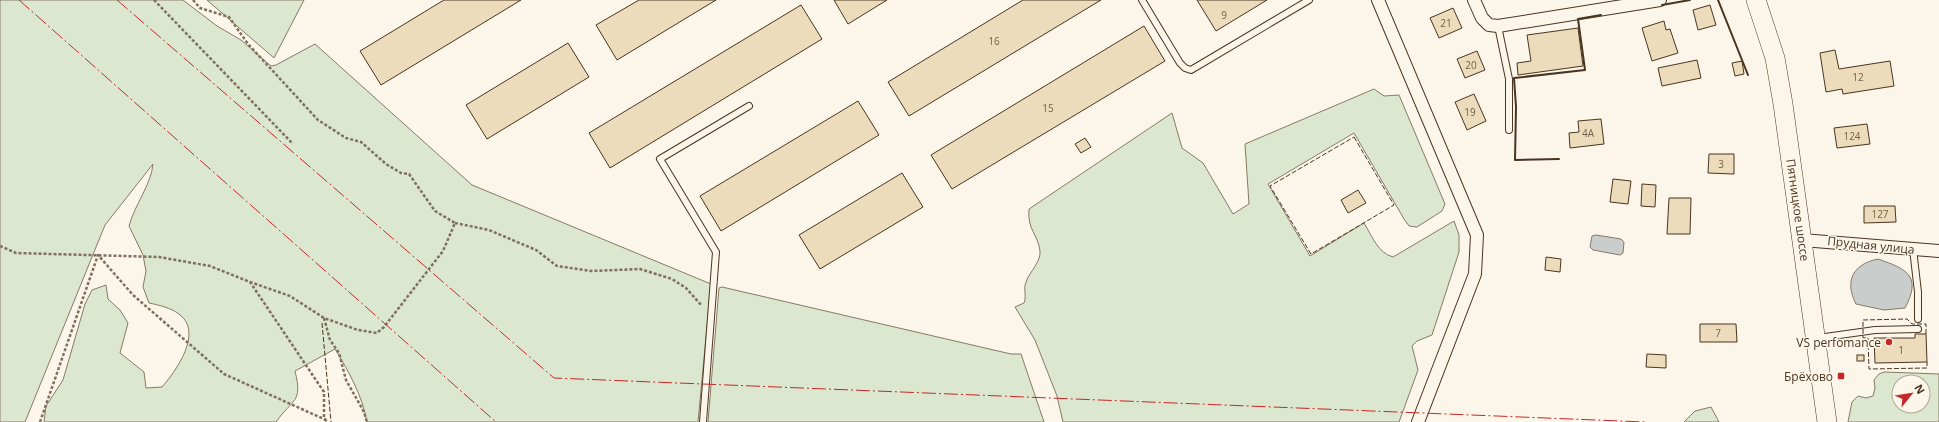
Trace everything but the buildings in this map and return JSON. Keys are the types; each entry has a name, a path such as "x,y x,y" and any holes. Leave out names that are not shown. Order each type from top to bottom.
{"main road":[{"name":"Пятницкое шоссе","path":"1756,0 1775,58 1827,422"}],"street":[{"path":"1378,0 1477,235 1475,274 1418,422"},
{"path":"1474,0 1482,18 1489,25 1498,26 1660,0"},
{"name":"Прудная улица","path":"1802,240 1939,251"}],"lane":[{"path":"1142,0 1180,63 1184,68 1191,70 1309,0"},
{"path":"1498,26 1508,79 1509,130"},
{"path":"703,422 716,252 660,159 748,106"},
{"path":"1913,249 1918,292 1918,320"},
{"path":"1816,338 1875,330 1918,329"}],"path":[{"path":"154,0 293,144"},
{"path":"193,0 200,8 229,16 248,44 318,120 346,138 361,142 386,164 401,173 409,174 435,211 455,223 489,230 536,250 557,266 591,271 640,270 672,279 686,288 700,302 706,313 712,319"},
{"path":"0,246 16,253 159,257 210,266 290,296 324,318 358,330 377,333 384,327 442,251 455,223"},
{"path":"98,255 133,296 224,374 326,421"},
{"path":"40,422 98,255"},
{"path":"250,282 324,392 324,418 326,421"},
{"path":"324,318 330,340 339,354 346,380 364,412 367,422"}],"green space":[{"path":"0,0 183,0 217,26 241,40 271,66 276,65 315,44 472,185 711,284 698,422 367,422 362,402 350,375 335,349 295,371 298,389 297,395 292,404 276,422 44,422 46,406 63,380 85,304 92,290 106,285 108,299 120,310 128,323 120,353 144,372 146,388 162,387 180,362 185,351 189,331 186,322 179,314 172,310 149,303 143,287 146,271 143,255 129,226 152,172 153,164 105,225 25,422 0,422"},
{"path":"207,0 304,0 274,58"},
{"path":"1374,89 1384,96 1399,95 1445,204 1442,211 1417,227 1409,226 1354,133 1268,184 1310,256 1364,223 1379,248 1383,252 1393,257 1454,221 1459,235 1459,252 1432,335 1417,341 1412,346 1418,370 1399,422 1063,422 1057,396 1035,340 1015,307 1024,303 1025,284 1040,255 1039,245 1031,227 1029,209 1172,113 1182,148 1203,163 1233,214 1249,204 1245,144"},
{"path":"722,287 1011,354 1021,354 1044,422 708,422 719,288"},
{"path":"1884,372 1939,374 1939,422 1848,422 1852,402 1858,396 1866,398 1873,396 1875,388 1874,380 1879,374"},
{"path":"1711,407 1719,422 1684,422 1695,411"}],"shaded area":[{"path":"1596,235 1621,239 1624,242 1623,253 1620,255 1593,250 1590,247 1592,236"},
{"path":"1878,259 1897,266 1909,275 1912,281 1912,288 1905,308 1884,310 1856,304 1852,296 1851,288 1853,275 1862,265 1869,261"}],"fence":[{"path":"1354,137 1394,205 1311,254 1270,186 1354,137"},
{"path":"1926,334 1926,324 1912,324 1907,319 1863,320 1863,338 1868,338 1869,369 1927,368 1927,362"},
{"path":"322,323 331,422"}],"wall":[{"path":"1662,5 1690,0"},
{"path":"1718,0 1748,75"},
{"path":"1559,159 1515,160 1516,107 1514,78 1585,70 1578,19 1601,15"}],"power":[{"path":"19,0 496,422"},
{"path":"117,0 554,378 1645,422"}],"place":[{"name":"VS perfomance","path":"1889,342"},
{"name":"Брёхово","path":"1841,376"}]}
